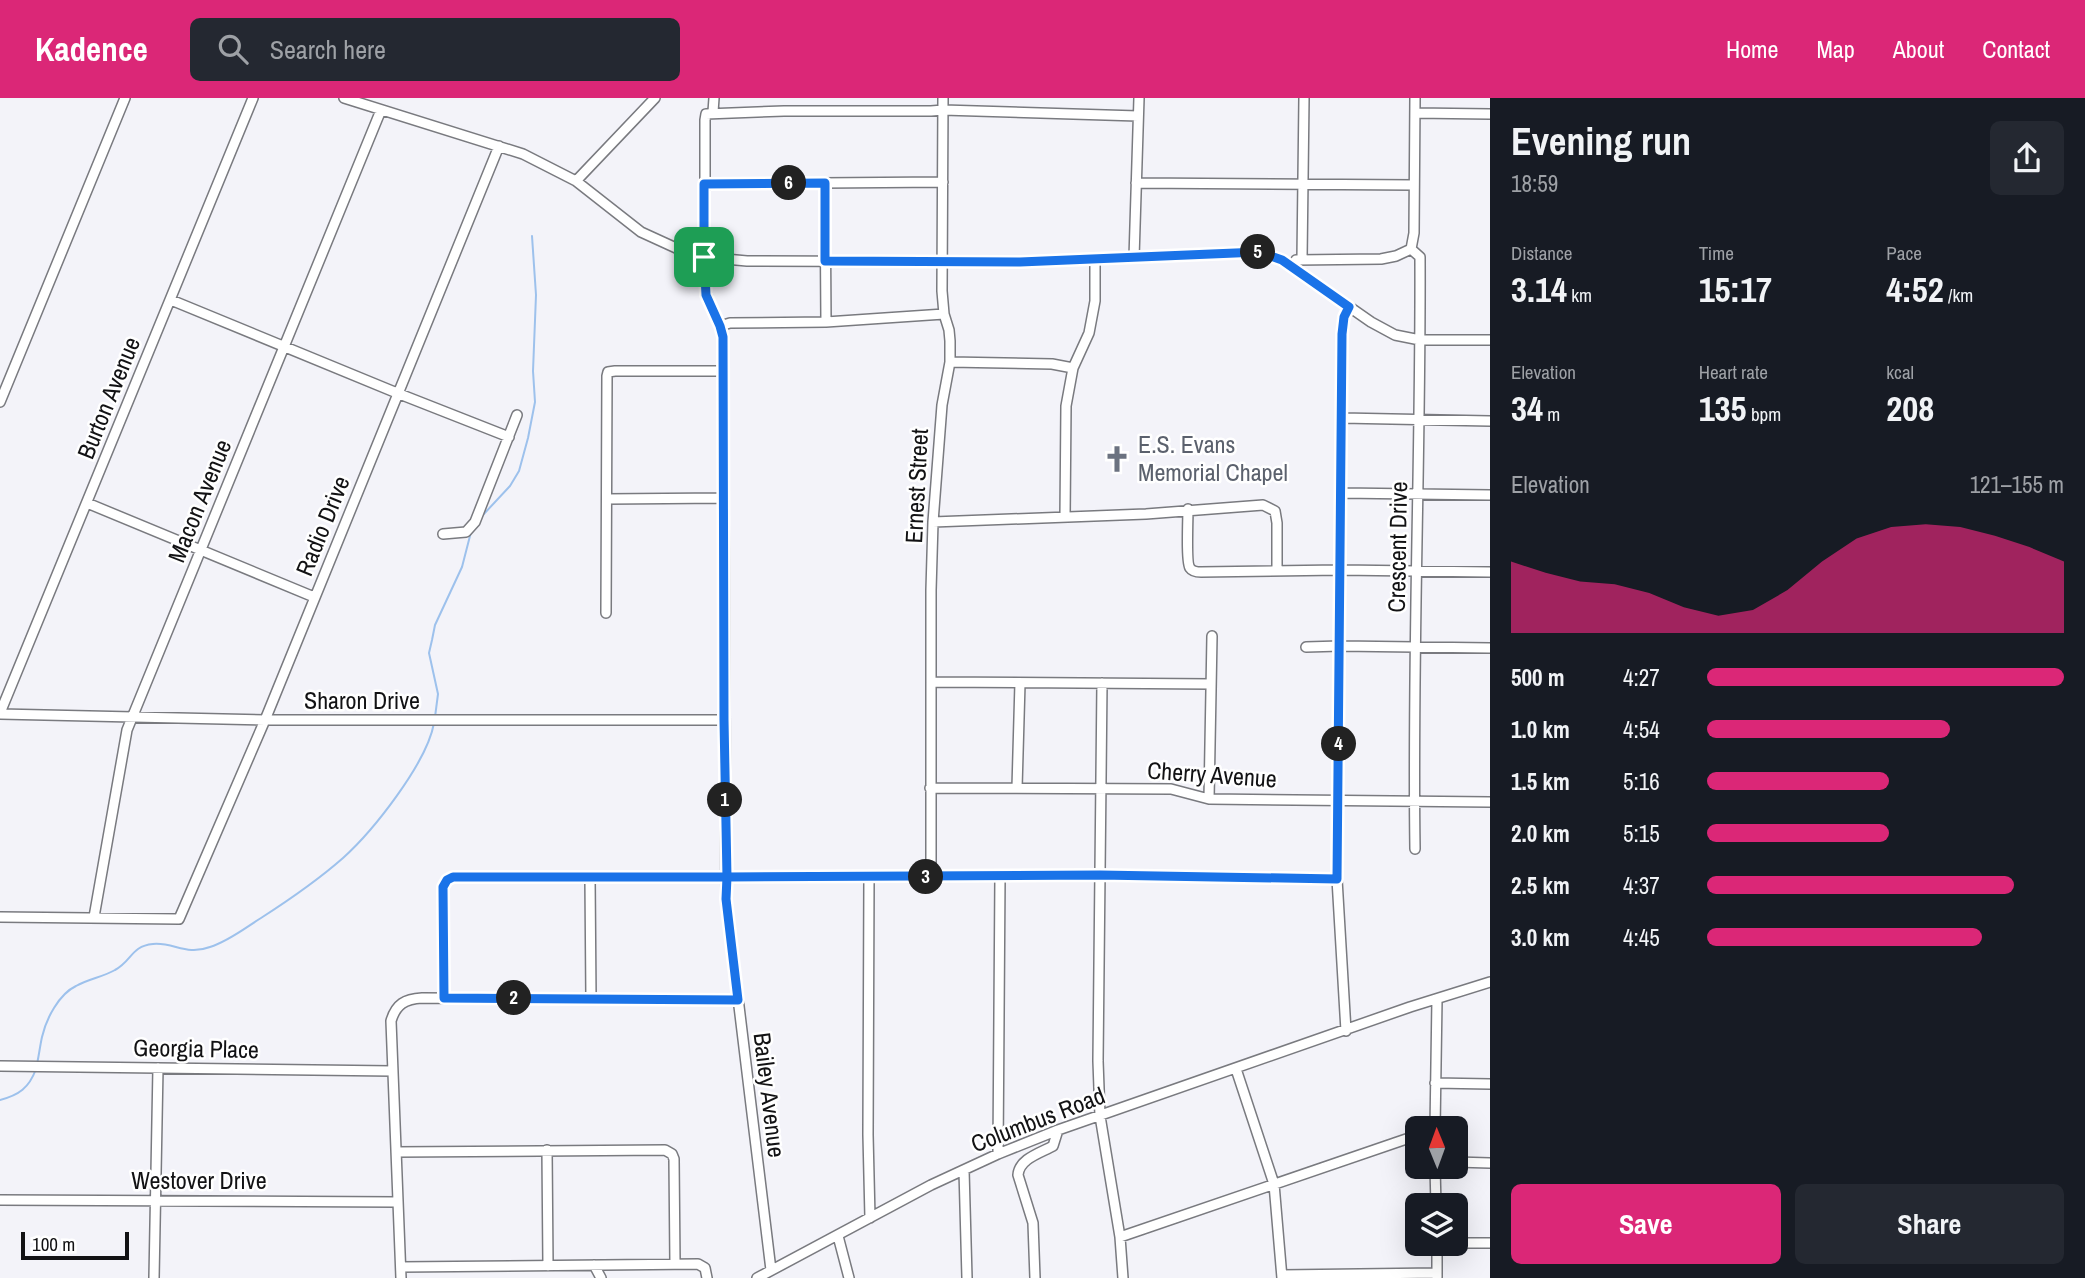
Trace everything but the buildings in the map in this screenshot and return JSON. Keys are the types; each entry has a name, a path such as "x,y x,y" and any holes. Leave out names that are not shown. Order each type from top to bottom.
{"street":[{"path":"0,401 125,98"},
{"name":"Burton Avenue","path":"0,713 253,98"},
{"path":"344,98 523,154 576,181 640,232 704,257 737,261 1095,260 1251,252 1267,254 1286,263 1371,322 1395,335 1420,340 1490,341"},
{"path":"576,181 655,98"},
{"name":"Bailey Avenue","path":"714,98 713,112 706,114 705,120 704,257 706,295 723,337 726,899 771,1270"},
{"name":"Ernest Street","path":"936,877 931,865 930,788 933,522 942,405 950,362 949,330 944,314 943,98"},
{"path":"1134,258 1139,98"},
{"path":"1302,259 1304,98"},
{"path":"1286,263 1302,259 1381,259 1411,249 1414,233 1415,98"},
{"name":"Macon Avenue","path":"94,917 127,730 381,110"},
{"path":"713,112 943,110 1138,116"},
{"path":"1415,113 1490,114"},
{"name":"Radio Drive","path":"94,917 179,919 265,720 499,146"},
{"path":"704,184 943,182"},
{"path":"825,183 826,322"},
{"path":"1136,183 1414,185"},
{"name":"Crescent Drive","path":"1411,249 1420,257 1415,849"},
{"path":"1065,517 1066,406 1073,368 1089,333 1095,301 1095,260"},
{"path":"171,300 509,437"},
{"path":"1346,1031 1337,879 1343,321 1349,307"},
{"path":"720,326 730,323 826,322 944,314"},
{"path":"950,362 1052,364 1073,368"},
{"path":"606,613 608,372 723,371"},
{"path":"443,534 466,533 475,522 517,415"},
{"path":"1342,418 1490,421"},
{"path":"1342,493 1490,495"},
{"path":"607,499 724,498"},
{"path":"87,503 314,597"},
{"path":"933,522 1146,514 1263,505 1275,511 1277,571"},
{"path":"1188,509 1188,559 1193,571 1490,572"},
{"path":"1209,799 1212,636"},
{"path":"1306,648 1490,648"},
{"path":"930,682 1211,684"},
{"path":"1017,788 1020,683"},
{"path":"1102,683 1100,1116 1120,1237 1123,1278"},
{"name":"Sharon Drive","path":"0,713 265,720 724,720"},
{"name":"Cherry Avenue","path":"930,788 1171,789 1209,799 1490,802"},
{"path":"444,998 443,887 447,880 453,877 1100,875 1337,879"},
{"path":"869,876 870,1218"},
{"path":"998,1154 1000,876"},
{"path":"590,878 591,999"},
{"path":"0,917 94,917"},
{"name":"Columbus Road","path":"757,1278 998,1154 1058,1130 1490,982"},
{"path":"1434,1116 1437,999"},
{"path":"401,1278 392,1017 394,1010 405,1000 738,1000"},
{"name":"Georgia Place","path":"0,1066 392,1071"},
{"path":"154,1278 158,1068"},
{"path":"1236,1069 1274,1184 1282,1276 1437,1276 1437,1256"},
{"path":"1435,1083 1490,1084"},
{"path":"1035,1278 1033,1223 1018,1168 1022,1163 1053,1146 1058,1130"},
{"path":"1120,1237 1405,1139"},
{"path":"547,1150 548,1266"},
{"path":"396,1152 662,1150 672,1154 675,1175 675,1264"},
{"path":"1468,1162 1490,1163"},
{"path":"964,1170 967,1278"},
{"name":"Westover Drive","path":"0,1200 397,1202"},
{"path":"838,1236 849,1278"},
{"path":"1468,1243 1490,1243"},
{"path":"401,1267 701,1264 708,1278"},
{"path":"594,1265 601,1278"}],"waterway":[{"path":"482,516 510,486 519,471 535,402 533,371 536,295 532,236"},
{"path":"435,717 438,694 429,653 435,625 462,567 471,532"},
{"path":"37,1064 47,1023 54,1008 70,990 115,970 146,945 160,944 194,950 224,941 293,897 343,858 383,814 410,776 421,757 434,723"},
{"path":"0,1100 22,1090 36,1069"}],"place":[{"name":"E.S. Evans Memorial Chapel","path":"1117,459"}],"route":[{"path":"704,257 704,184 825,183 825,261 1020,262 1259,252 1297,269 1349,307 1344,317 1342,334 1337,879 1100,875 727,877 726,899 738,1000 444,998 443,887 447,880 453,877 727,877 723,337 706,295 704,257"}]}
